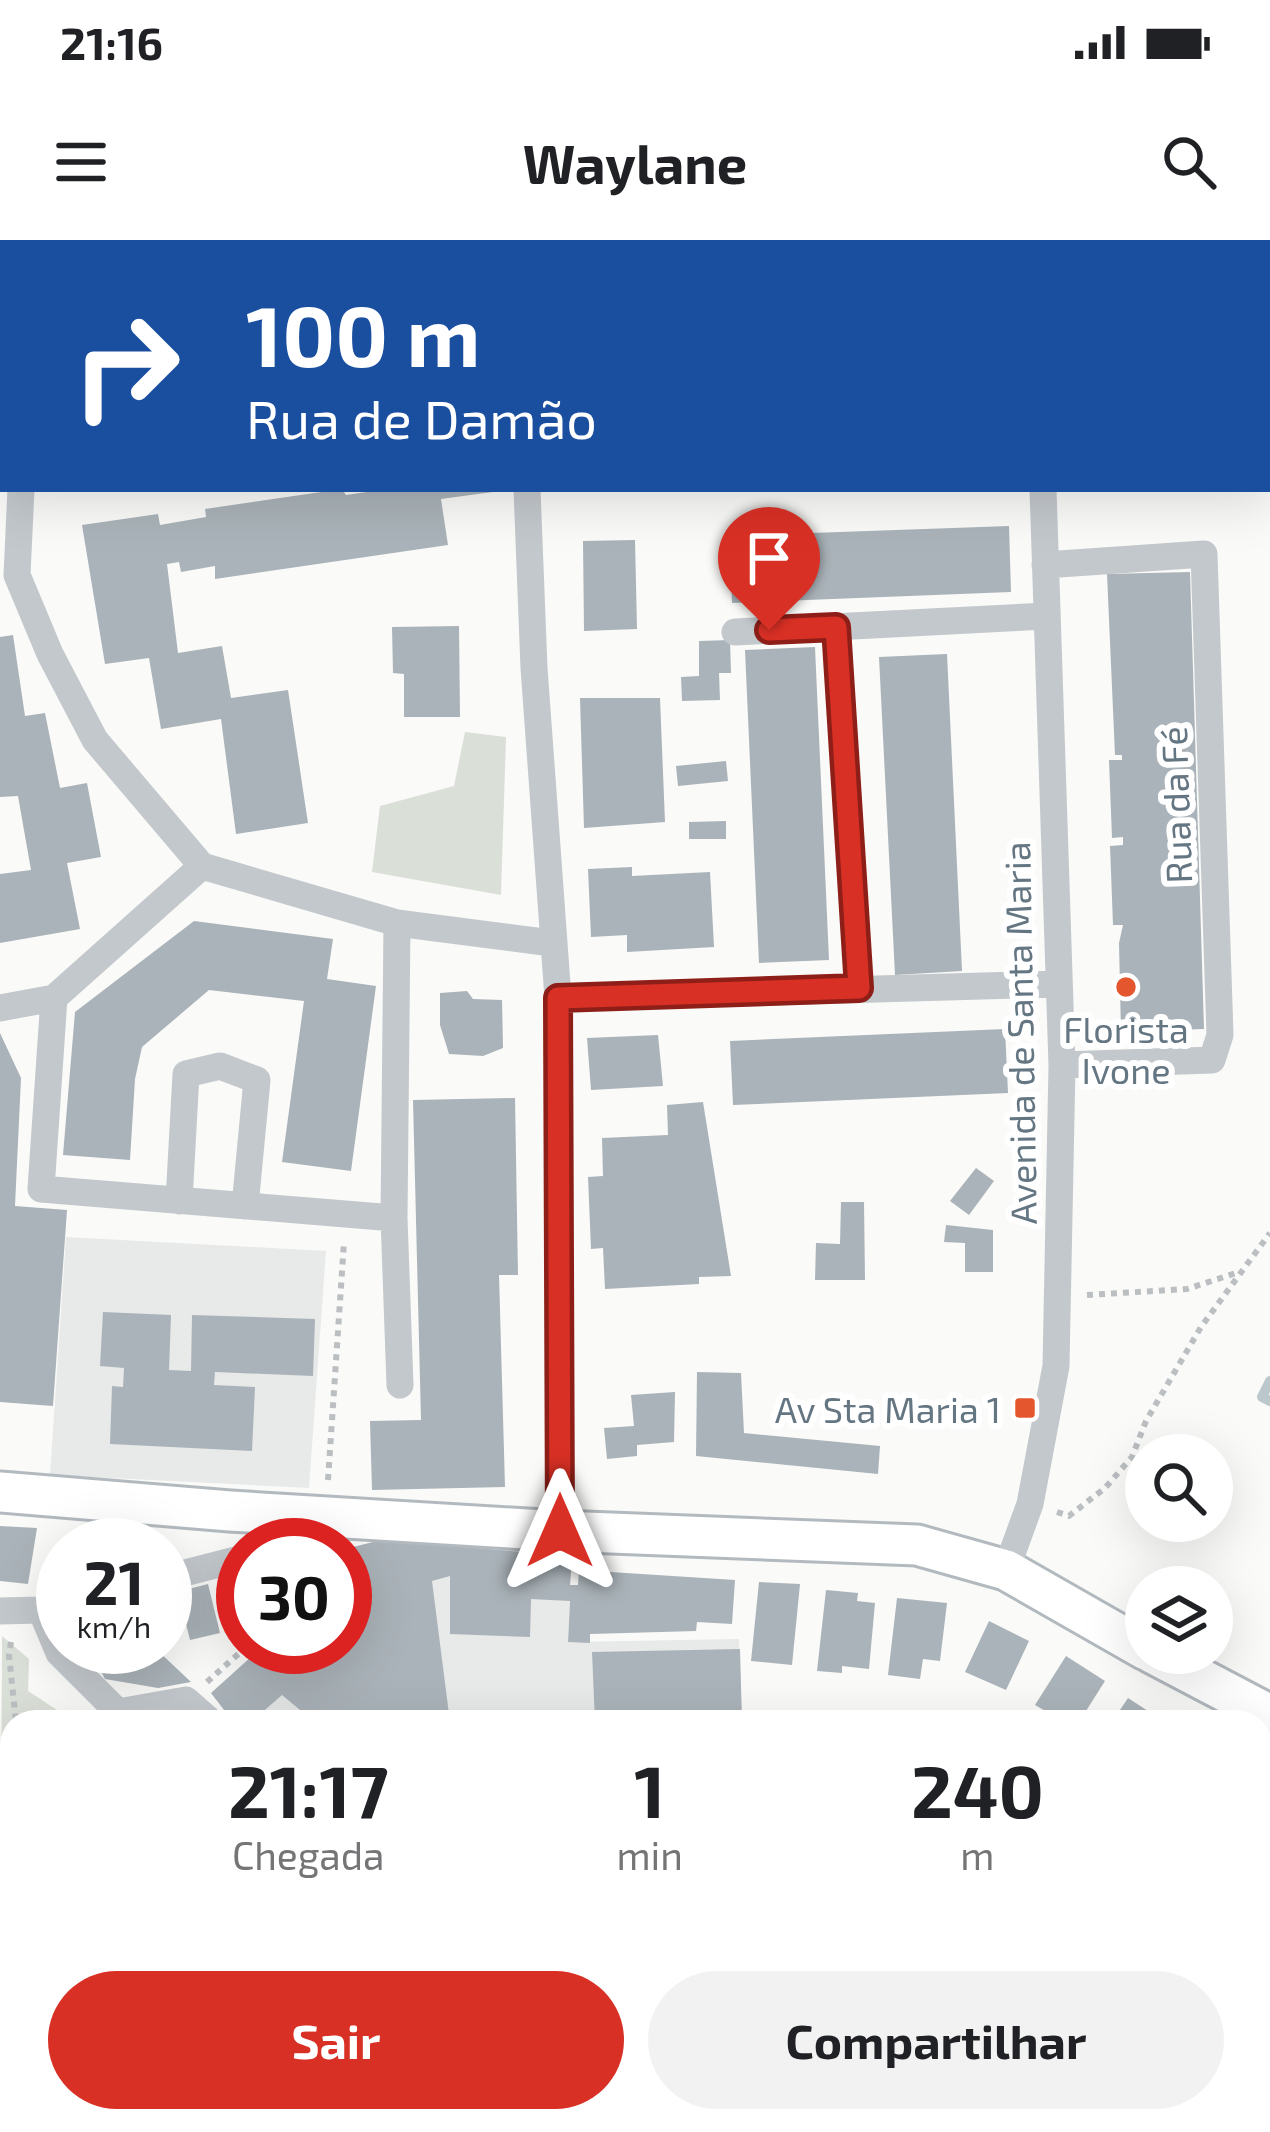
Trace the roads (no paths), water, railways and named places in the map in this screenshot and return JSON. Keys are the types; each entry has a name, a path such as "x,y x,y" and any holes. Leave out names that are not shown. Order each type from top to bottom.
{"street":[{"path":"20,492 17,575 50,654 95,740 202,866 397,923 552,943"},
{"path":"526,492 558,998 560,1531"},
{"name":"Avenida de Santa Maria","path":"1006,1570 1030,1504 1055,1366 1062,1065 1043,492"},
{"name":"Rua da Fé","path":"1045,565 1204,554 1220,1035 1212,1060 1062,1065"},
{"path":"735,632 1047,616"},
{"path":"836,627 859,988"},
{"path":"0,1008 54,998 202,866"},
{"path":"397,923 394,1218 400,1385"},
{"path":"558,998 1057,984"},
{"path":"54,998 41,1189 394,1218"},
{"path":"179,1201 186,1074 220,1066 256,1080 245,1206"},
{"path":"0,1492 560,1531 917,1546 1006,1570 1125,1638"},
{"path":"0,1611 36,1608"},
{"path":"80,1674 116,1710"},
{"path":"1191,1674 1260,1710"},
{"path":"129,1710 186,1700 197,1710"}],"waterway":[{"path":"1270,1381 1262,1397 1270,1401"}],"place":[{"name":"Florista Ivone","path":"1126,987"},
{"name":"Av Sta Maria 1","path":"1025,1408"}]}
